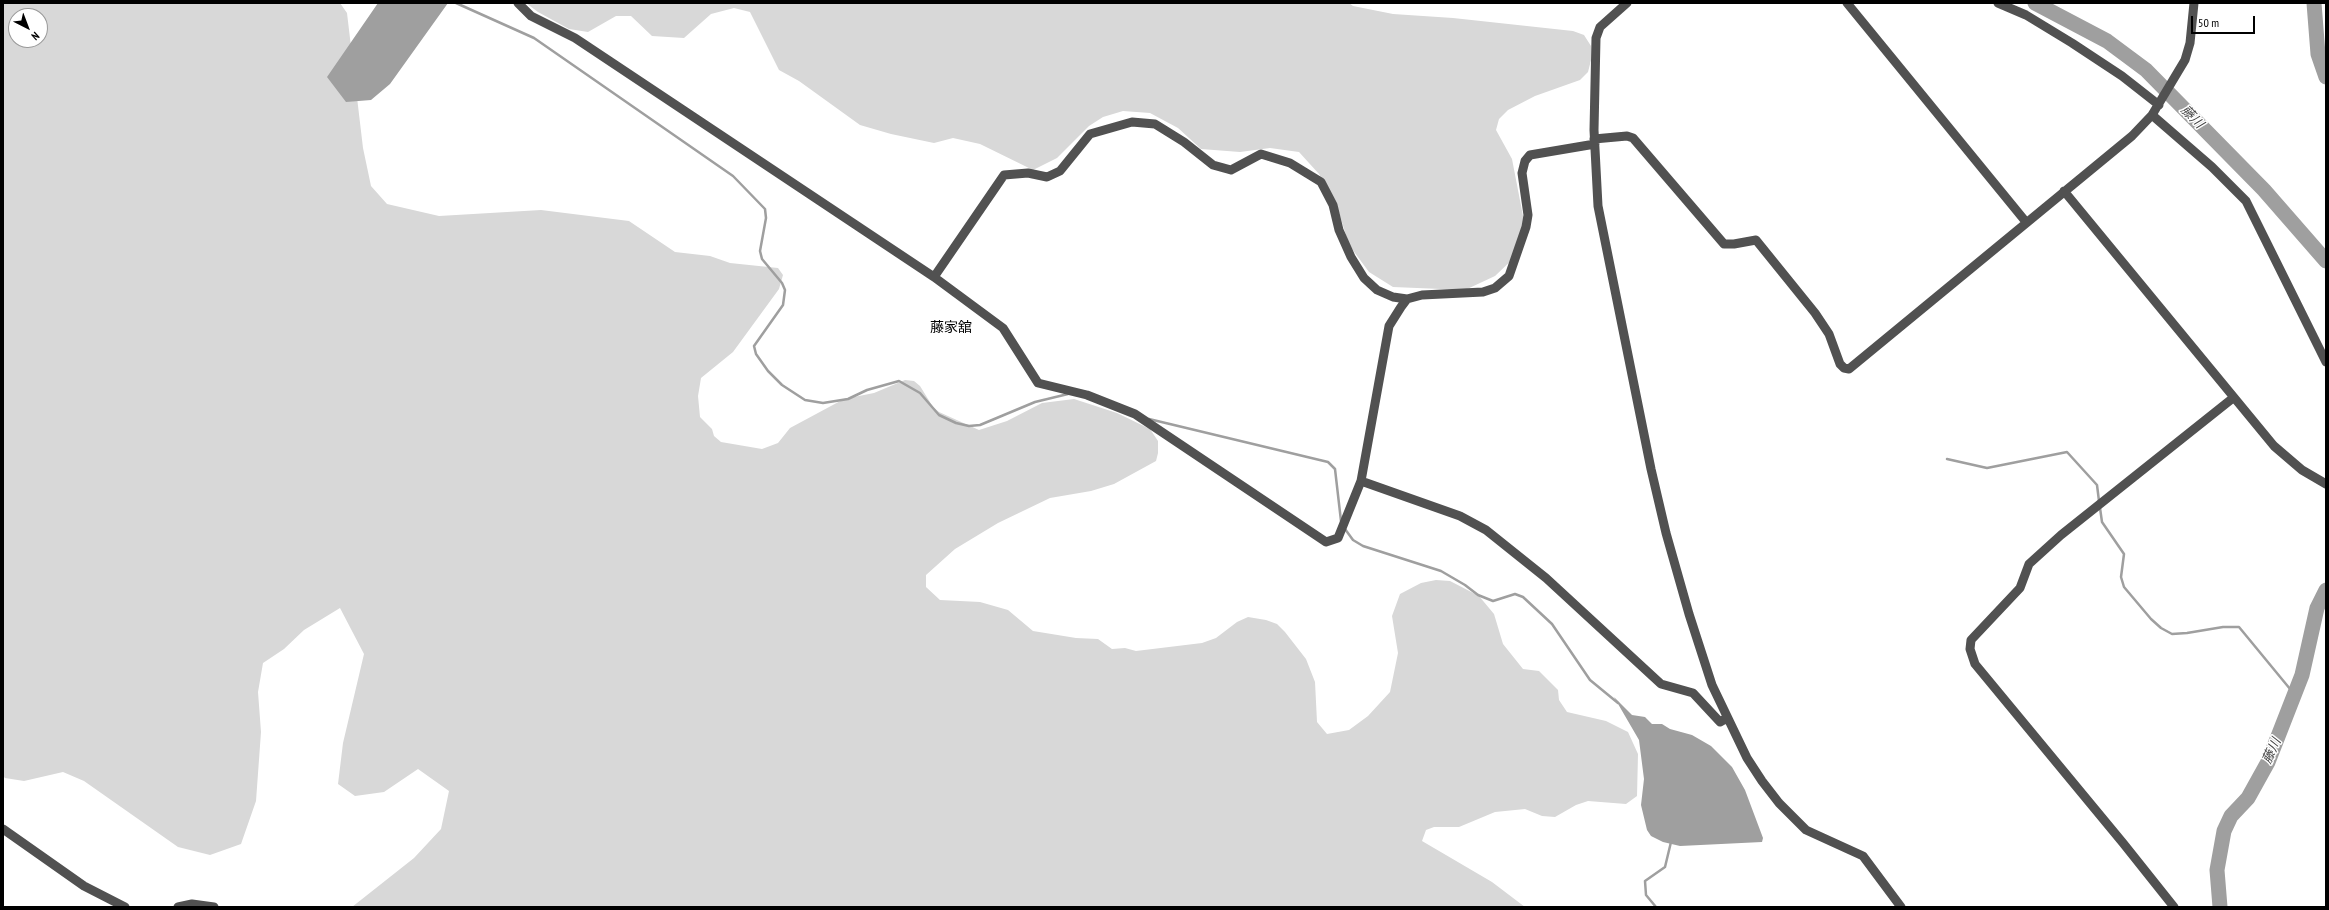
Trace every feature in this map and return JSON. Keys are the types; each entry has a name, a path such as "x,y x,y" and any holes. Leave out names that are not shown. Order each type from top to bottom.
{"street":[{"path":"518,3 530,16 576,38 934,277 1003,328 1038,383 1087,395 1135,414 1326,542 1338,538 1361,481 1389,326 1407,299"},
{"path":"1627,3 1600,27 1596,38 1595,141 1598,206 1652,476 1688,614 1712,685 1727,718 1739,737 1748,758 1779,803 1806,830 1863,856 1901,907"},
{"path":"1847,3 2026,222"},
{"path":"1998,3 2026,15 2072,43 2161,103"},
{"path":"934,277 1004,175 1028,173 1047,177 1060,171 1090,134 1132,122 1155,124 1184,142 1213,165 1231,170 1261,154 1290,163 1321,182 1333,205 1339,230 1351,257 1364,278 1377,290 1393,297 1407,299 1422,295 1483,292 1495,288 1508,276 1526,227 1528,215 1522,173 1525,161 1530,155 1595,141 1627,136 1633,138 1724,244 1734,244 1756,240 1815,313 1828,334 1838,362 1846,369 1855,365 2026,222 2132,136 2152,115 2173,82 2190,43 2194,3"},
{"path":"2152,115 2212,167 2246,201 2326,362"},
{"path":"2064,192 2279,452 2302,470 2326,484"},
{"path":"2174,907 2119,838 1992,686 1976,664 1970,645 1971,640 2020,588 2029,564 2061,535 2233,398"},
{"path":"1361,481 1460,516 1486,530 1546,578 1661,684 1693,693 1720,722 1727,718"},
{"path":"3,829 84,886 126,907"},
{"path":"178,907 192,904 214,907"}],"shaded area":[{"path":"3,3 340,3 347,13 363,148 371,186 387,204 439,216 541,210 629,221 675,252 710,256 730,263 778,268 783,275 779,289 733,352 701,378 698,396 700,417 712,429 714,436 721,442 762,449 778,443 790,428 844,399 874,393 905,380 914,381 920,386 933,407 939,412 979,430 1007,421 1042,403 1074,399 1117,413 1150,429 1158,441 1156,461 1114,484 1091,491 1050,498 998,523 955,549 926,575 926,587 940,600 980,602 1008,610 1033,631 1076,638 1098,639 1112,649 1125,648 1136,651 1202,643 1216,638 1237,622 1248,617 1266,620 1277,624 1306,659 1315,682 1317,722 1327,734 1349,730 1368,716 1390,692 1398,653 1392,616 1400,594 1421,583 1436,580 1450,581 1479,596 1494,614 1503,644 1523,669 1539,671 1558,690 1559,700 1567,712 1606,721 1628,732 1638,754 1637,796 1626,804 1588,801 1576,805 1555,817 1542,816 1525,809 1495,812 1459,827 1434,827 1426,830 1422,841 1492,882 1525,907 352,907 414,858 441,829 449,791 418,769 384,792 355,796 338,784 343,743 364,654 340,608 304,630 284,649 263,663 258,692 261,732 256,801 241,844 210,855 178,847 84,781 63,772 24,781 5,778 3,776"},
{"path":"378,3 448,3 390,84 371,100 346,102 327,77"},
{"path":"526,3 1349,3 1353,6 1393,14 1453,18 1573,31 1584,35 1591,46 1591,60 1588,72 1580,80 1535,96 1508,110 1499,119 1496,130 1512,159 1523,216 1522,237 1517,255 1495,276 1465,290 1393,287 1369,272 1349,245 1337,206 1319,174 1299,152 1270,148 1240,152 1201,149 1178,128 1150,113 1123,111 1103,117 1089,126 1057,158 1033,170 980,144 953,138 934,143 891,134 860,125 799,81 779,70 750,12 734,8 711,14 684,38 652,36 631,16 616,16 588,32 569,29 538,12"},
{"path":"1614,697 1632,715 1645,717 1652,724 1662,724 1670,729 1692,735 1711,746 1732,767 1745,790 1763,838 1762,842 1680,846 1663,842 1651,836 1647,830 1641,805 1644,779 1639,740"}],"waterway":[{"path":"456,3 534,38 733,176 765,209 766,218 760,251 762,259 782,283 785,290 783,305 754,346 756,354 768,371 782,385 805,400 823,403 848,399 867,390 899,381 920,393 939,415 956,423 969,426 980,425 1035,402 1068,394"},
{"name":"藤川","path":"2035,3 2107,41 2146,70 2264,190 2326,261"},
{"path":"2314,3 2318,54 2326,77"},
{"path":"1149,419 1328,462 1335,469 1341,521"},
{"path":"1947,459 1987,468 2067,452 2097,485 2099,501"},
{"path":"2100,508 2102,522 2124,554 2121,577 2124,587 2151,619 2161,628 2172,634 2223,627 2239,627 2295,695"},
{"path":"1345,529 1353,540 1363,546 1441,571 1465,585 1478,595 1493,601 1515,594 1523,597 1552,624 1590,680 1618,703"},
{"name":"藤川","path":"2220,907 2217,870 2224,831 2231,816 2248,798 2268,762 2302,675 2317,608 2326,590"},
{"path":"1656,907 1646,895 1645,881 1665,867 1671,842"}],"district":[{"name":"藤家舘","path":"951,328"}]}
